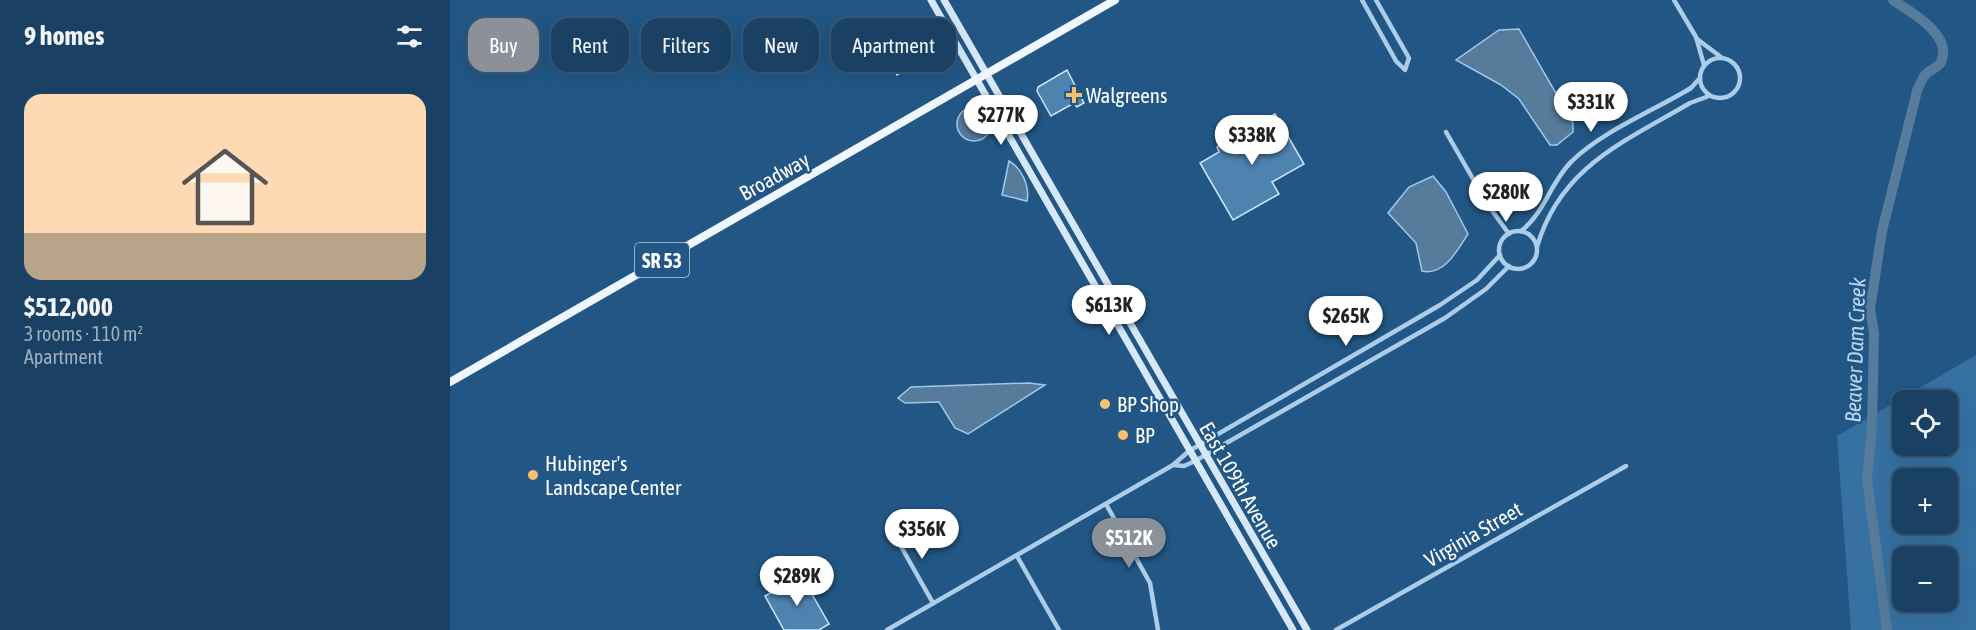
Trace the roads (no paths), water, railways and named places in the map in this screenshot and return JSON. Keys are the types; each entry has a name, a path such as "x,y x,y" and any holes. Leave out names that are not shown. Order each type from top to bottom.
{"main road":[{"name":"East 109th Avenue","path":"931,0 1293,630"},
{"name":"East 109th Avenue","path":"944,0 1204,455 1307,630"},
{"name":"Broadway","path":"450,382 1114,0"}],"street":[{"path":"1362,0 1396,61 1405,70 1409,58 1376,0"},
{"path":"1500,255 1509,266 1526,267 1535,258 1551,212 1581,171 1690,103 1709,96 1723,99 1729,97 1739,87 1738,68 1728,59 1722,58 1705,47 1696,37 1674,0"},
{"path":"887,630 1173,465 1189,451 1457,295 1477,280 1500,255 1501,243 1509,234 1521,231 1532,222 1556,180 1574,159 1690,88 1700,78 1704,65 1696,37"},
{"path":"1704,65 1722,58"},
{"path":"1700,78 1704,91 1709,96"},
{"path":"1446,132 1488,205 1509,234"},
{"path":"1521,231 1531,236 1537,247"},
{"path":"1173,465 1184,466 1195,461 1445,318 1486,289 1509,266"},
{"name":"Virginia Street","path":"1336,630 1626,466"},
{"path":"1106,504 1150,583 1158,630"},
{"path":"890,527 933,603"},
{"path":"1017,556 1059,630"}],"waterway":[{"name":"Beaver Dam Creek","path":"1887,630 1867,478 1872,427 1874,333 1870,309 1882,231 1917,91 1928,72 1940,64 1943,52 1941,43 1929,26 1893,0"}],"place":[{"name":"Walgreens","path":"1074,95"},
{"name":"BP Shop","path":"1105,404"},
{"name":"BP","path":"1123,435"},
{"name":"Hubinger's Landscape Center","path":"533,475"}]}
